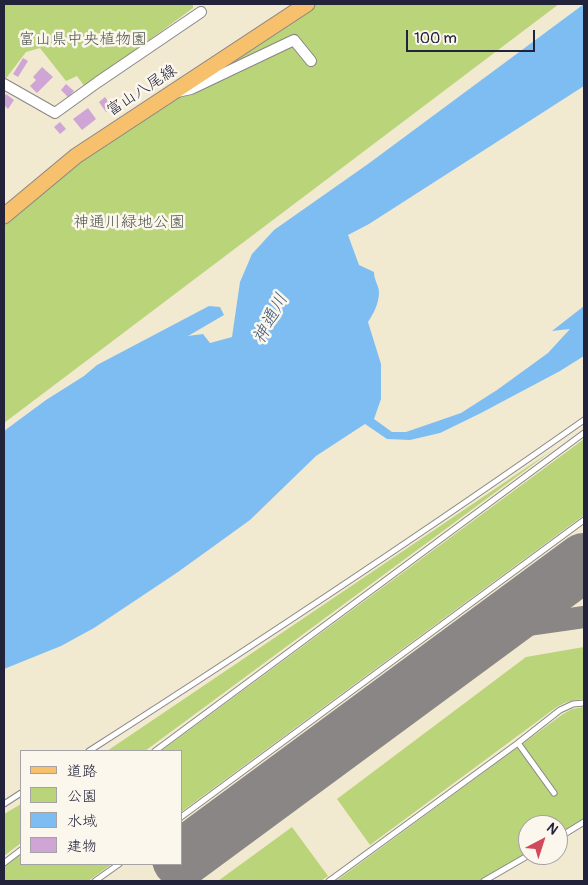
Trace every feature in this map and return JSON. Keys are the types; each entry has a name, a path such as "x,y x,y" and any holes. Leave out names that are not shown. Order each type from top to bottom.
{"main road":[{"name":"富山八尾線","path":"4,216 76,156 306,4"}],"street":[{"path":"4,84 56,113 201,12"},
{"path":"170,94 192,90 294,40 311,61"}],"lane":[{"path":"91,750 312,607 453,512 584,420"},
{"path":"156,750 584,433"},
{"path":"182,816 584,520"},
{"path":"329,881 518,743 560,710 573,704 584,703"},
{"path":"518,743 554,793"},
{"path":"4,804 20,794"},
{"path":"568,832 584,822"},
{"path":"4,863 20,851"},
{"path":"484,881 518,861"},
{"path":"95,881 118,865"}],"green space":[{"name":"富山県中央植物園","path":"4,4 193,4 193,8 85,87 77,76 66,81 40,48 26,52 4,81"},
{"name":"神通川緑地公園","path":"307,4 559,4 4,423 4,216 11,209"},
{"path":"584,439 584,515 182,811 182,750 162,750"},
{"path":"554,449 146,750 108,750"},
{"path":"584,647 584,699 568,702 557,707 370,845 337,799 526,657"},
{"path":"584,707 584,821 568,830 568,815 518,815 518,860 482,881 336,881 563,714 572,709"},
{"path":"20,805 20,844 4,856 4,814"},
{"path":"292,827 328,876 321,881 218,881"},
{"path":"20,855 20,865 111,865 88,881 4,881 4,867"}],"water":[{"name":"神通川","path":"584,4 584,86 369,224 348,235 359,265 374,272 379,290 377,304 368,322 381,364 381,399 374,419 392,432 406,432 461,413 497,390 548,353 570,329 552,331 584,306 584,356 560,371 440,433 410,440 387,439 365,424 316,456 250,520 178,572 94,628 61,646 4,669 4,431 97,365 209,306 220,307 224,315 188,336 203,334 210,343 232,337 240,282 252,254 274,230 368,164"}],"building":[{"path":"23,58 28,61 18,77 13,74"},
{"path":"42,67 53,77 37,93 30,86 36,80 33,77"},
{"path":"66,84 74,91 68,97 61,90"},
{"path":"6,94 14,100 8,109 4,105"},
{"path":"105,97 112,107 106,112 99,102"},
{"path":"88,108 96,119 82,130 73,119"},
{"path":"60,122 66,129 60,134 54,127"}],"taxiway":[{"path":"493,630 584,617"}],"runway":[{"path":"182,858 584,562"}]}
